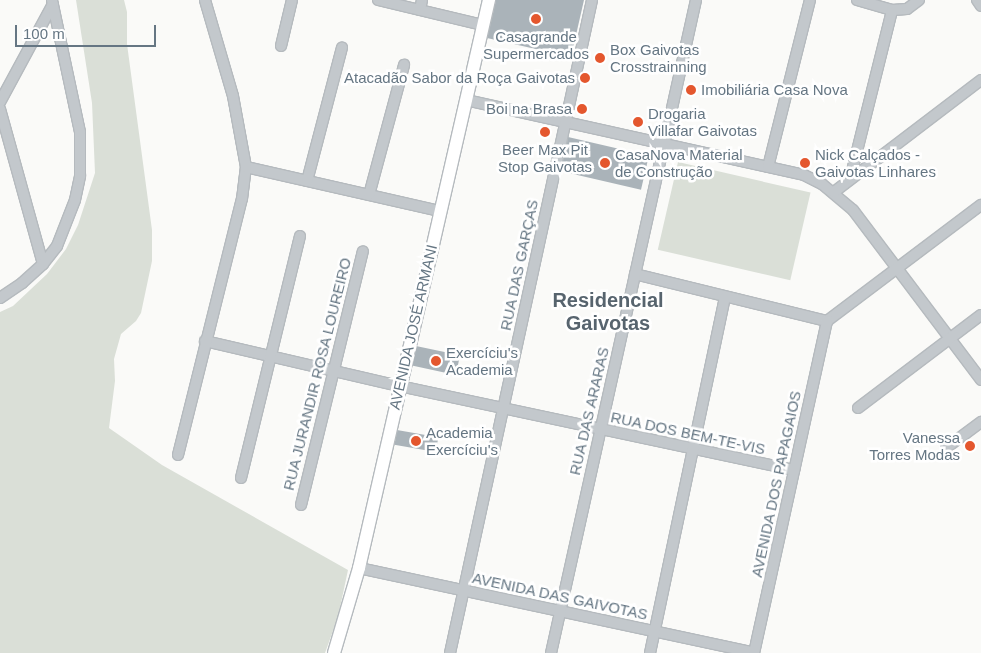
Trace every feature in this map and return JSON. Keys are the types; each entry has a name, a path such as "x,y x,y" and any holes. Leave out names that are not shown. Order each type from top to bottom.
{"main road":[{"name":"AVENIDA JOSÉ ARMANI","path":"334,653 359,568 399,386 489,0"}],"street":[{"path":"178,455 242,199 246,167 233,96 205,0"},
{"path":"281,46 292,0"},
{"path":"378,0 421,5 483,25"},
{"name":"RUA DAS GARÇAS","path":"450,653 592,0"},
{"name":"RUA DAS ARARAS","path":"550,653 696,0"},
{"path":"768,167 810,0"},
{"path":"857,0 892,10 907,9 919,0"},
{"path":"976,0 981,6"},
{"path":"0,102 52,2"},
{"path":"0,298 22,283 43,264 57,246 72,208 80,176 80,132 52,2"},
{"path":"850,179 892,10"},
{"path":"307,181 342,48"},
{"path":"369,195 404,65"},
{"path":"834,192 981,80"},
{"path":"466,100 804,175 834,192 853,210 981,380"},
{"path":"0,109 43,264"},
{"path":"246,167 440,211"},
{"path":"635,274 725,298 827,320 981,205"},
{"path":"241,478 300,236"},
{"name":"RUA JURANDIR ROSA LOUREIRO","path":"300,505 362,251"},
{"path":"650,653 725,298"},
{"path":"858,408 981,315"},
{"name":"AVENIDA DOS PAPAGAIOS","path":"754,653 827,320"},
{"name":"RUA DOS BEM-TE-VIS","path":"205,341 503,409 794,470"},
{"path":"946,448 981,422"},
{"name":"AVENIDA DAS GAIVOTAS","path":"359,568 754,653"}],"shaded area":[{"path":"76,0 124,0 127,12 127,44 152,230 152,261 141,313 136,321 121,334 114,359 115,381 109,428 162,465 348,570 338,617 325,653 0,653 0,312 13,306 47,274 66,249 78,225 95,173 92,103"},
{"path":"678,162 811,193 790,280 658,250"}],"building":[{"name":"Casagrande Supermercados","path":"496,0 584,0 571,57 487,38"},
{"name":"CasaNova Material de Construção","path":"568,137 649,156 641,190 560,171"},
{"name":"Exercíciu's Academia","path":"416,346 460,355 456,375 412,366"},
{"name":"Academia Exercíciu's","path":"397,430 438,437 436,452 394,445"}],"place":[{"name":"Casagrande Supermercados","path":"536,19"},
{"name":"Box Gaivotas Crosstrainning","path":"600,58"},
{"name":"Atacadão Sabor da Roça Gaivotas","path":"585,78"},
{"name":"Imobiliária Casa Nova","path":"691,90"},
{"name":"Boi na Brasa","path":"582,109"},
{"name":"Drogaria Villafar Gaivotas","path":"638,122"},
{"name":"Beer Max Pit Stop Gaivotas","path":"545,132"},
{"name":"CasaNova Material de Construção","path":"605,163"},
{"name":"Nick Calçados - Gaivotas Linhares","path":"805,163"},
{"name":"Exercíciu's Academia","path":"436,361"},
{"name":"Academia Exercíciu's","path":"416,441"},
{"name":"Vanessa Torres Modas","path":"970,446"}],"district":[{"name":"Residencial Gaivotas","path":"608,312"}]}
